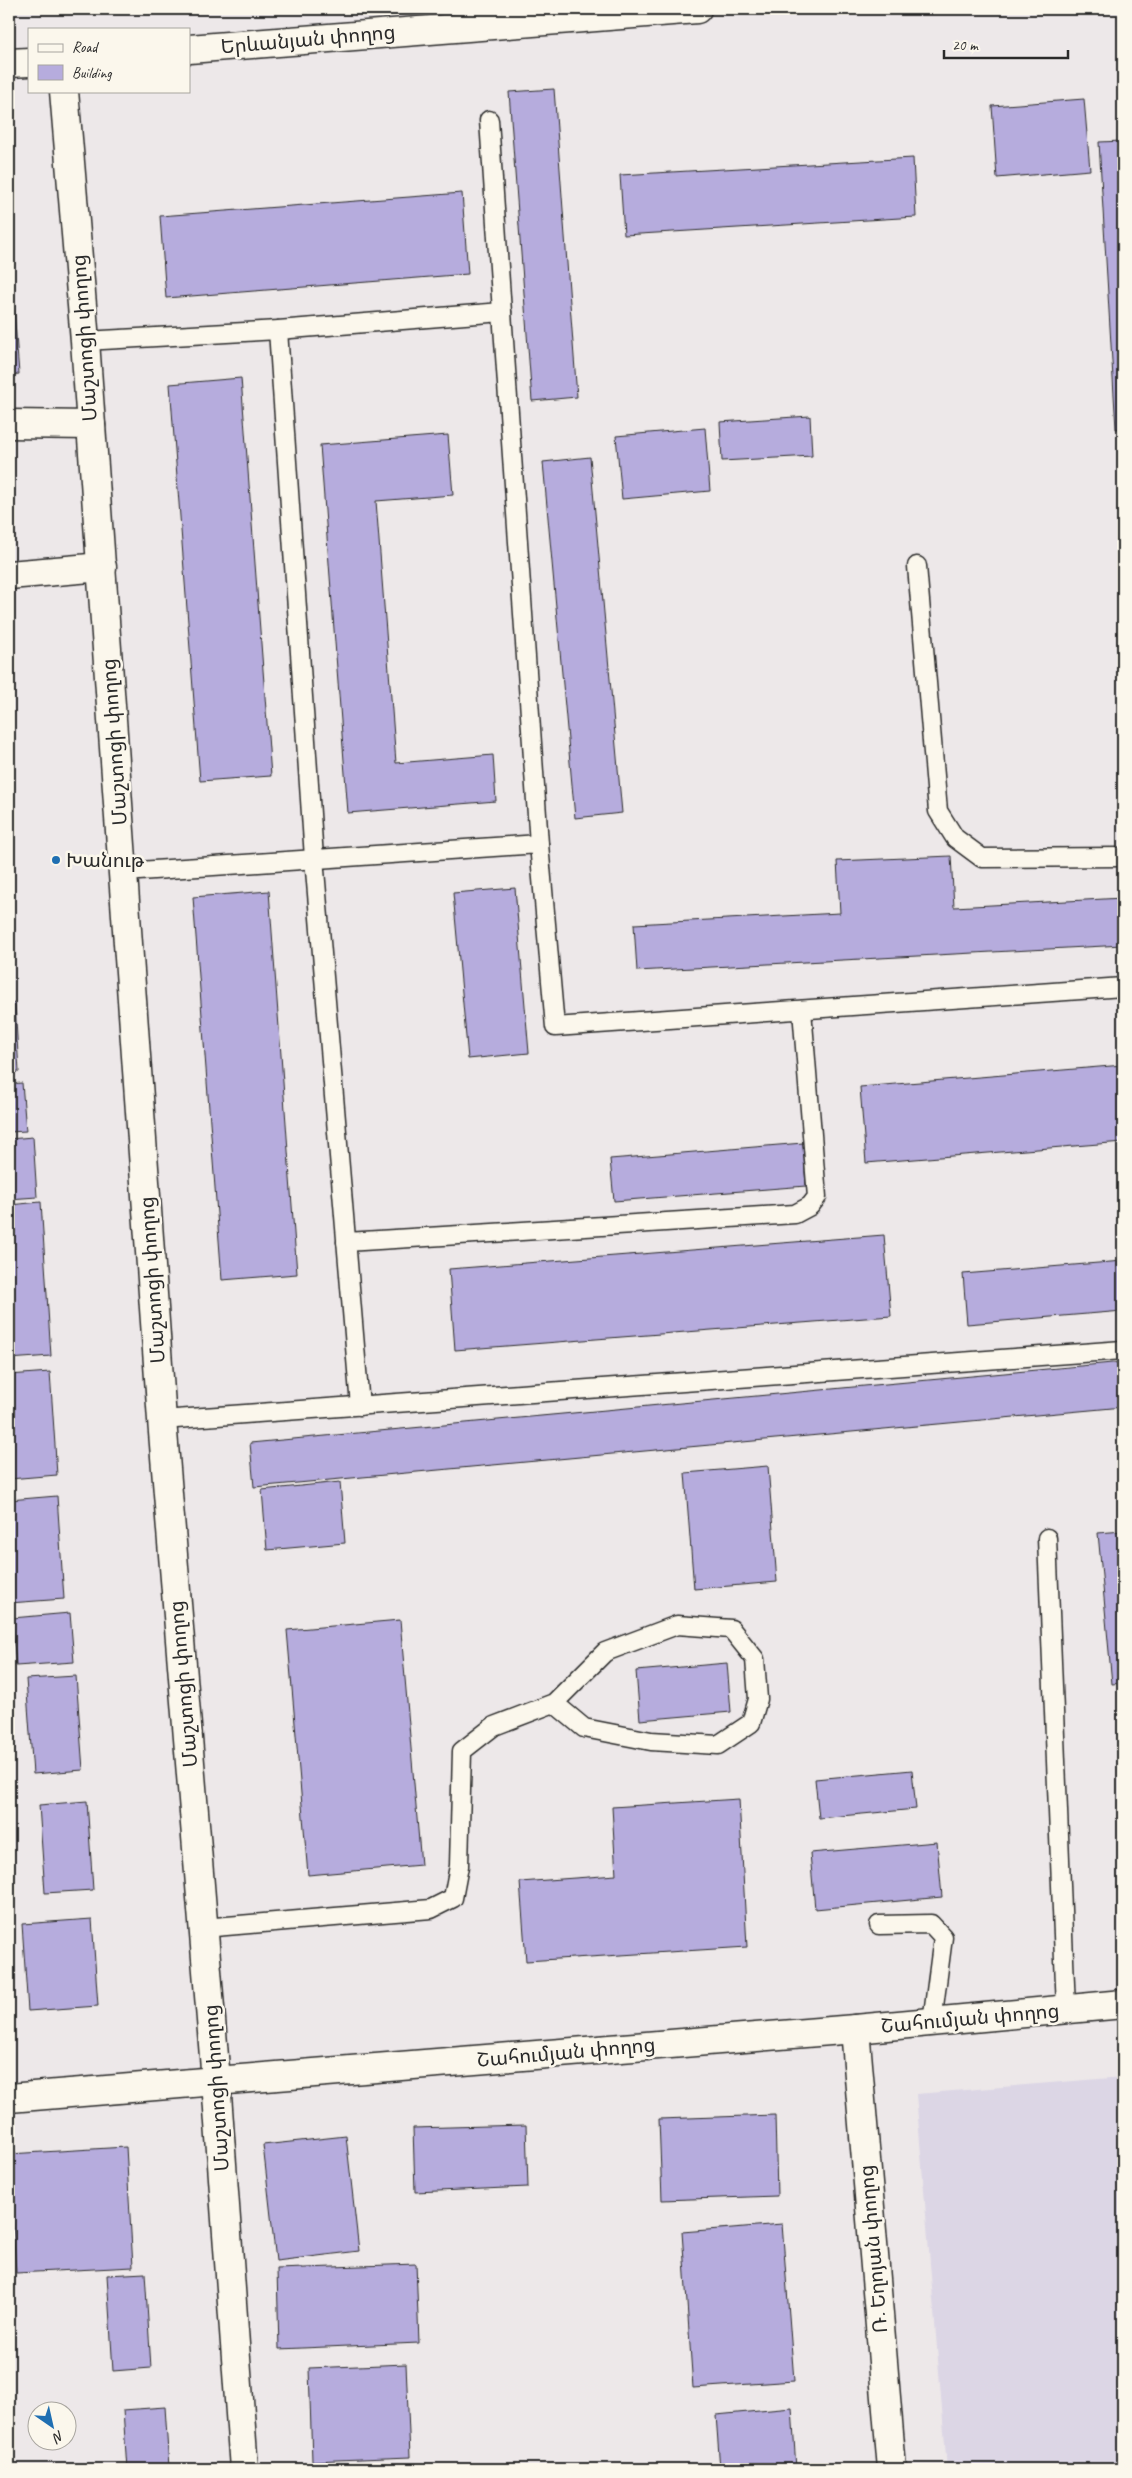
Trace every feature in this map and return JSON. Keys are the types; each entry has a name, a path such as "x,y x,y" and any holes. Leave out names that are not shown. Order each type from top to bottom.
{"main road":[{"name":"Երևանյան փողոց","path":"190,49 489,17 697,9"},
{"path":"9,63 28,62"},
{"name":"Մաշտոցի փողոց","path":"64,92 102,567 162,1420 216,2081 244,2469"},
{"path":"9,424 91,425"},
{"path":"9,575 102,567"},
{"name":"Շահումյան փողոց","path":"9,2098 932,2022 1123,2004"},
{"name":"Ռ. Եղոյան փողոց","path":"855,2028 892,2469"}],"lane":[{"path":"489,120 539,844 555,1027 1123,987"},
{"path":"85,341 278,330 502,312"},
{"path":"278,330 314,858 360,1406"},
{"path":"917,566 938,811 955,838 982,858 1123,857"},
{"path":"124,872 539,844"},
{"path":"346,1242 795,1214 810,1206 817,1197 802,1010"},
{"path":"162,1420 1123,1350"},
{"path":"1047,1538 1066,2009"},
{"path":"203,1928 431,1909 453,1898 459,1866 462,1751 494,1726 554,1704 605,1652 677,1625 731,1629 755,1659 758,1699 751,1722 718,1745 651,1741 584,1728 554,1704"},
{"path":"880,1925 931,1924 943,1937 932,2022"}],"shaded area":[{"path":"1123,2077 1123,2469 947,2469 916,2094"}],"building":[{"path":"554,89 577,397 532,401 509,92"},
{"path":"1084,99 1090,170 997,178 992,106"},
{"path":"1123,141 1123,428 1116,429 1099,142"},
{"path":"913,158 916,217 624,235 620,175"},
{"path":"462,193 468,274 166,298 160,216"},
{"path":"9,244 19,374 9,375"},
{"path":"241,378 271,776 200,781 170,384"},
{"path":"810,416 812,456 722,461 720,422"},
{"path":"705,428 710,491 622,499 616,436"},
{"path":"448,435 453,495 376,501 396,763 493,755 496,801 348,813 320,445"},
{"path":"590,457 622,813 575,818 543,462"},
{"path":"951,856 954,907 1123,898 1123,945 637,971 634,924 840,913 837,861"},
{"path":"515,888 529,1053 468,1059 453,893"},
{"path":"269,891 297,1274 222,1280 193,897"},
{"path":"15,1003 19,1072 9,1073 9,1004"},
{"path":"1123,1065 1123,1142 866,1163 860,1087"},
{"path":"22,1083 26,1131 9,1132 9,1084"},
{"path":"33,1137 37,1197 9,1199 9,1139"},
{"path":"803,1143 806,1186 614,1201 610,1159"},
{"path":"41,1202 51,1356 9,1359 9,1205"},
{"path":"884,1235 891,1316 455,1350 449,1269"},
{"path":"1123,1261 1123,1311 967,1324 963,1274"},
{"path":"1123,1362 1123,1407 254,1487 250,1443"},
{"path":"50,1372 57,1475 9,1479 9,1375"},
{"path":"768,1466 777,1582 694,1589 685,1473"},
{"path":"340,1482 345,1543 267,1550 262,1490"},
{"path":"57,1496 64,1599 9,1603 9,1500"},
{"path":"1123,1531 1123,1683 1112,1684 1098,1533"},
{"path":"70,1613 74,1662 16,1666 12,1618"},
{"path":"400,1620 421,1865 308,1875 287,1630"},
{"path":"727,1663 731,1712 640,1720 636,1671"},
{"path":"76,1676 83,1770 33,1774 26,1679"},
{"path":"912,1770 916,1809 819,1818 815,1779"},
{"path":"739,1799 747,1947 526,1961 520,1882 616,1875 612,1807"},
{"path":"87,1801 93,1890 45,1893 39,1805"},
{"path":"937,1842 942,1897 815,1909 810,1853"},
{"path":"92,1919 98,2006 28,2011 22,1924"},
{"path":"775,2115 777,2196 662,2200 659,2119"},
{"path":"526,2125 528,2187 415,2192 413,2128"},
{"path":"346,2136 359,2251 276,2261 263,2145"},
{"path":"126,2147 133,2267 16,2273 9,2154"},
{"path":"782,2224 794,2381 693,2388 682,2232"},
{"path":"416,2264 419,2343 279,2349 277,2269"},
{"path":"145,2273 151,2368 113,2371 107,2275"},
{"path":"406,2364 410,2457 312,2461 309,2368"},
{"path":"165,2407 169,2468 127,2469 123,2410"},
{"path":"792,2408 796,2469 720,2469 716,2415"}],"place":[{"name":"Խանութ","path":"56,860"}]}
